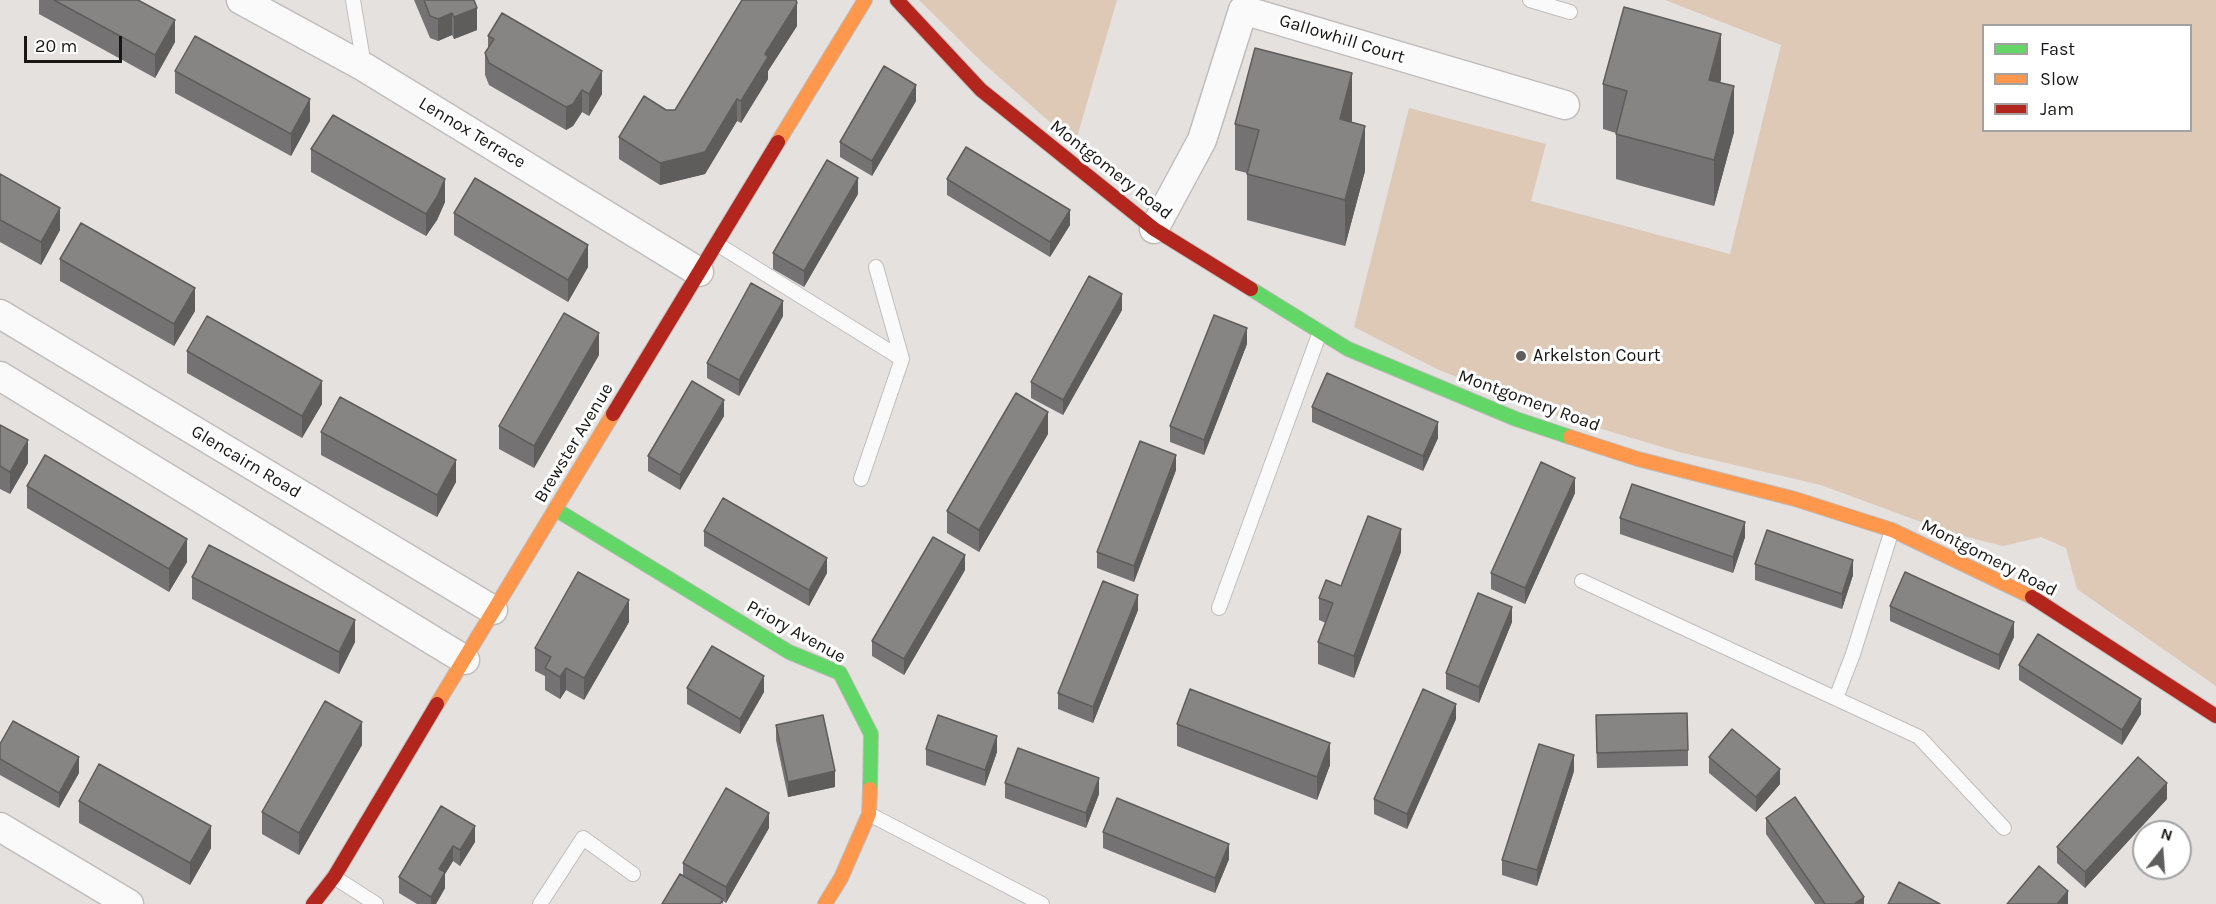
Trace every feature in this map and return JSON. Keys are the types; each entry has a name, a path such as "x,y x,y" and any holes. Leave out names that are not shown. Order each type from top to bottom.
{"street":[{"name":"Lennox Terrace","path":"241,0 364,67 699,272"},
{"name":"Brewster Avenue","path":"313,904 334,877 493,610 865,0"},
{"name":"Montgomery Road","path":"897,0 981,90 1154,230 1348,349 1516,419 1638,459 1795,499 1892,530 2032,597 2216,716"},
{"name":"Gallowhill Court","path":"1154,230 1202,140 1244,5 1565,105"},
{"name":"Glencairn Road","path":"0,314 493,610"},
{"path":"0,376 465,660"},
{"name":"Priory Avenue","path":"555,509 789,652 840,673 871,734 869,814 841,878 825,904"},
{"path":"0,827 129,904"}],"lane":[{"path":"353,0 364,67"},
{"path":"1530,0 1570,12"},
{"path":"717,244 902,358"},
{"path":"861,479 902,358 876,267"},
{"path":"1219,608 1320,332"},
{"path":"1836,698 1853,654 1892,530"},
{"path":"1582,581 1919,737 2004,828"},
{"path":"869,814 1042,904"},
{"path":"540,904 583,838 633,874"},
{"path":"334,877 376,904"}],"shaded area":[{"path":"919,0 1117,0 1075,144 983,63"},
{"path":"1665,0 2216,0 2216,686 2077,589 2066,548 2041,537 2003,546 1948,532 1821,485 1679,452 1548,413 1439,370 1354,327 1409,108 1546,144 1531,201 1730,254 1781,45"}],"building":[{"path":"54,0 138,0 175,20 155,55"},
{"path":"424,0 474,0 477,8 454,17 452,13 438,19 430,16"},
{"path":"742,0 796,0 797,3 765,54 768,57 741,101 737,99 705,152 660,163 619,137 644,96 666,110 675,110"},
{"path":"1624,7 1721,34 1709,80 1734,86 1714,160 1616,134 1627,91 1603,84"},
{"path":"502,13 602,71 589,94 582,90 573,104 566,107 489,63 485,53 494,39 488,36"},
{"path":"195,36 310,99 291,134 175,71"},
{"path":"1255,48 1352,73 1340,119 1365,126 1345,200 1247,174 1259,130 1235,124"},
{"path":"884,66 916,85 872,161 840,142"},
{"path":"333,115 445,179 426,214 311,149"},
{"path":"966,147 1070,210 1050,242 947,179"},
{"path":"827,160 858,178 804,271 773,253"},
{"path":"0,174 60,208 41,242 0,220"},
{"path":"475,178 588,245 568,280 454,213"},
{"path":"81,223 195,288 174,324 60,259"},
{"path":"1089,276 1122,294 1063,400 1031,382"},
{"path":"751,283 783,301 739,380 707,363"},
{"path":"564,313 599,333 534,446 499,426"},
{"path":"1214,315 1247,328 1204,440 1170,426"},
{"path":"207,316 322,381 302,416 187,351"},
{"path":"1327,373 1438,422 1423,456 1312,407"},
{"path":"692,381 724,400 680,475 648,456"},
{"path":"1016,393 1048,412 979,530 947,511"},
{"path":"340,397 456,460 437,495 321,432"},
{"path":"0,425 28,440 10,472 0,466"},
{"path":"1140,441 1176,455 1134,566 1097,552"},
{"path":"45,455 187,539 169,569 27,486"},
{"path":"1541,462 1575,478 1525,588 1491,573"},
{"path":"1632,484 1745,522 1733,557 1620,518"},
{"path":"723,498 827,558 809,590 704,531"},
{"path":"1368,516 1401,529 1354,656 1318,642 1333,603 1319,598 1326,580 1341,586"},
{"path":"1767,530 1853,560 1842,594 1755,564"},
{"path":"933,537 965,555 904,659 872,641"},
{"path":"209,545 355,620 339,652 192,577"},
{"path":"578,572 629,600 584,678 566,668 560,677 545,668 551,657 535,648"},
{"path":"1905,572 2014,622 1999,655 1890,606"},
{"path":"1103,581 1138,595 1093,707 1058,693"},
{"path":"1478,593 1512,607 1479,687 1446,673"},
{"path":"2038,634 2141,699 2122,730 2019,665"},
{"path":"712,646 764,676 740,719 687,688"},
{"path":"1190,689 1330,743 1317,777 1177,724"},
{"path":"1423,689 1456,704 1407,814 1374,799"},
{"path":"325,701 362,722 299,833 262,812"},
{"path":"1687,713 1688,750 1597,753 1596,715"},
{"path":"823,715 835,771 788,782 776,725"},
{"path":"938,715 997,736 985,770 926,749"},
{"path":"13,721 79,757 59,793 0,759 0,744"},
{"path":"1732,729 1780,769 1756,797 1709,757"},
{"path":"1539,744 1574,755 1537,870 1502,860"},
{"path":"1018,748 1099,778 1086,813 1005,783"},
{"path":"2138,757 2167,783 2085,872 2057,847"},
{"path":"99,764 211,826 190,863 79,801"},
{"path":"726,788 769,813 726,887 683,863"},
{"path":"1795,797 1864,897 1854,904 1825,904 1766,818"},
{"path":"1117,798 1229,844 1215,878 1103,832"},
{"path":"441,806 475,826 460,850 453,846 439,869 445,872 431,897 399,877"},
{"path":"2039,866 2068,891 2057,904 2007,904"},
{"path":"680,874 723,899 720,904 662,904"},
{"path":"1899,882 1940,904 1888,904"}],"traffic: fast":[{"path":"1251,289 1348,349 1516,419 1570,437"},
{"path":"555,509 789,652 840,673 871,734 870,789"}],"traffic: slow":[{"path":"778,142 865,0"},
{"path":"437,704 613,414"},
{"path":"1570,437 1638,459 1795,499 1892,530 2032,597"},
{"path":"825,904 841,878 869,814 870,789"}],"traffic: jam":[{"path":"897,0 981,90 1154,229 1251,289"},
{"path":"613,414 778,142"},
{"path":"2032,597 2216,716"},
{"path":"313,904 334,877 437,704"}],"place":[{"name":"Arkelston Court","path":"1521,356"}]}
